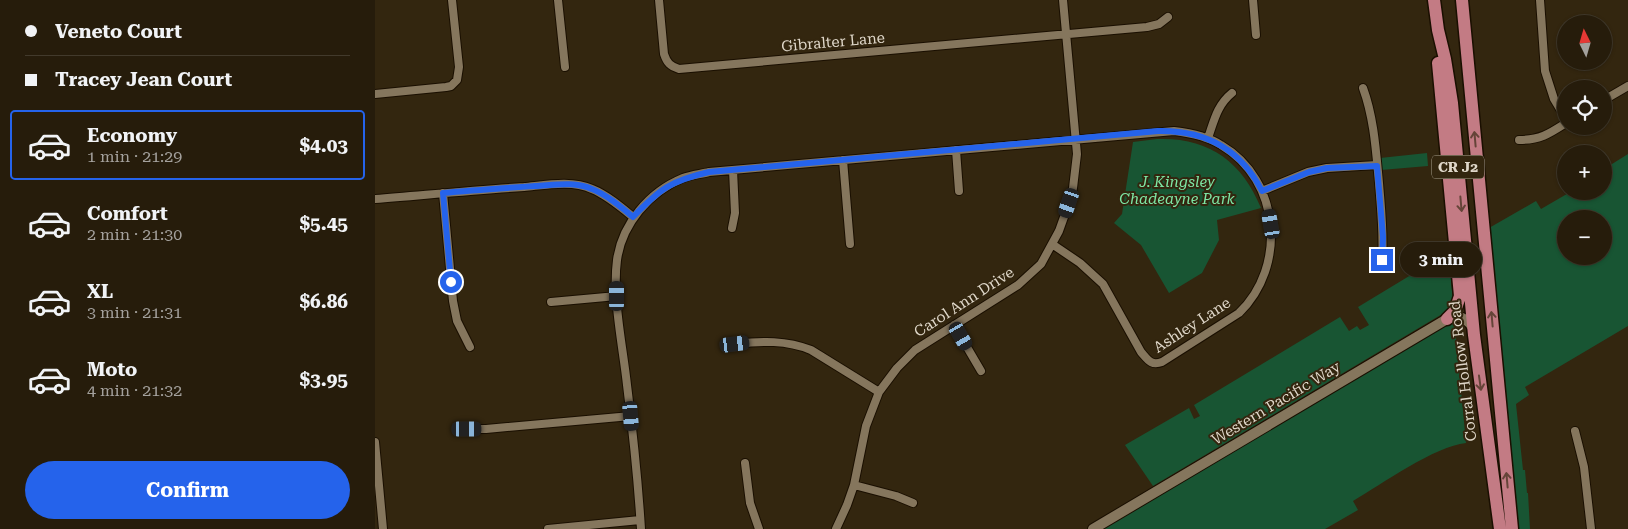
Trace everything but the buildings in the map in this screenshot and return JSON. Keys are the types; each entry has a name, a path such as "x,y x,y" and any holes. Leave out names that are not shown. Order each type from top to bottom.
{"main road":[{"name":"Corral Hollow Road","path":"1434,0 1437,30 1445,59 1452,102 1473,328 1500,529"},
{"name":"CR J2","path":"1462,0 1512,529"},
{"path":"1437,30 1439,74 1460,296 1455,311 1447,319"},
{"path":"1477,361 1487,364 1496,359"}],"street":[{"path":"375,94 446,87 451,86 457,80 459,67 452,0"},
{"path":"558,0 565,67"},
{"name":"Gibralter Lane","path":"659,0 664,54 666,61 672,67 679,70 1066,35"},
{"name":"Carol Ann Drive","path":"836,529 854,485 866,426 879,392 897,368 915,350 1018,285 1041,264 1065,217 1073,188 1077,154 1063,0"},
{"path":"1253,0 1256,35"},
{"path":"1540,0 1545,71 1557,104"},
{"path":"1066,35 1147,27 1159,24 1168,16"},
{"path":"1612,95 1628,86"},
{"path":"1363,88 1370,107 1377,166 1383,237 1382,260"},
{"path":"1208,138 1219,107 1232,93"},
{"path":"1519,140 1534,140 1546,136 1557,128"},
{"name":"Ashley Lane","path":"633,217 655,195 684,178 709,172 1174,131 1208,138 1222,145 1245,164 1257,180 1262,191 1271,224 1271,251 1266,272 1249,303 1239,313 1156,364 1149,362 1141,352 1103,284 1079,263 1052,244"},
{"path":"956,150 959,191"},
{"path":"843,160 850,244"},
{"path":"1262,191 1309,172 1327,168 1377,166"},
{"path":"732,228 735,213 733,170"},
{"path":"375,200 496,188 575,185 592,188 633,217 622,241 617,260 617,296 631,416 641,529"},
{"path":"443,193 453,301 457,321 470,348"},
{"path":"551,302 617,296"},
{"path":"1447,319 1454,316 1462,318 1469,322 1473,328"},
{"name":"Western Pacific Way","path":"1093,529 1447,319"},
{"path":"954,325 981,371"},
{"path":"735,344 779,341 799,345 843,368 879,392"},
{"path":"467,429 486,429 631,416"},
{"path":"1575,431 1583,467 1591,529"},
{"path":"375,448 383,529"},
{"path":"745,463 750,503 759,529"},
{"path":"854,485 896,496 913,503"},
{"path":"548,529 640,520"}],"green space":[{"name":"J. Kingsley Chadeayne Park","path":"1175,139 1192,142 1221,155 1244,177 1261,208 1217,220 1219,240 1202,273 1169,293 1141,245 1114,223 1122,214 1133,142"},
{"path":"1427,153 1428,166 1381,170 1380,158"},
{"path":"1628,154 1628,326 1525,387 1529,395 1516,404 1523,470 1525,470 1528,493 1530,529 1517,529 1489,228 1536,201 1541,209 1557,200 1612,200 1612,164"},
{"path":"1449,256 1453,303 1444,313 1153,486 1125,445 1189,408 1194,419 1200,416 1194,405 1340,317 1349,331 1357,326 1360,330 1369,325 1358,307 1439,258"},
{"path":"1451,322 1455,327 1466,443 1439,451 1393,476 1353,501 1358,510 1325,529 1099,529"}],"route":[{"path":"451,282 443,193 496,188 575,185 592,188 633,217 655,195 670,185 684,178 709,172 1158,131 1190,133 1208,138 1222,145 1245,164 1257,180 1262,191 1293,177 1327,168 1377,166 1383,237 1382,260"}]}
